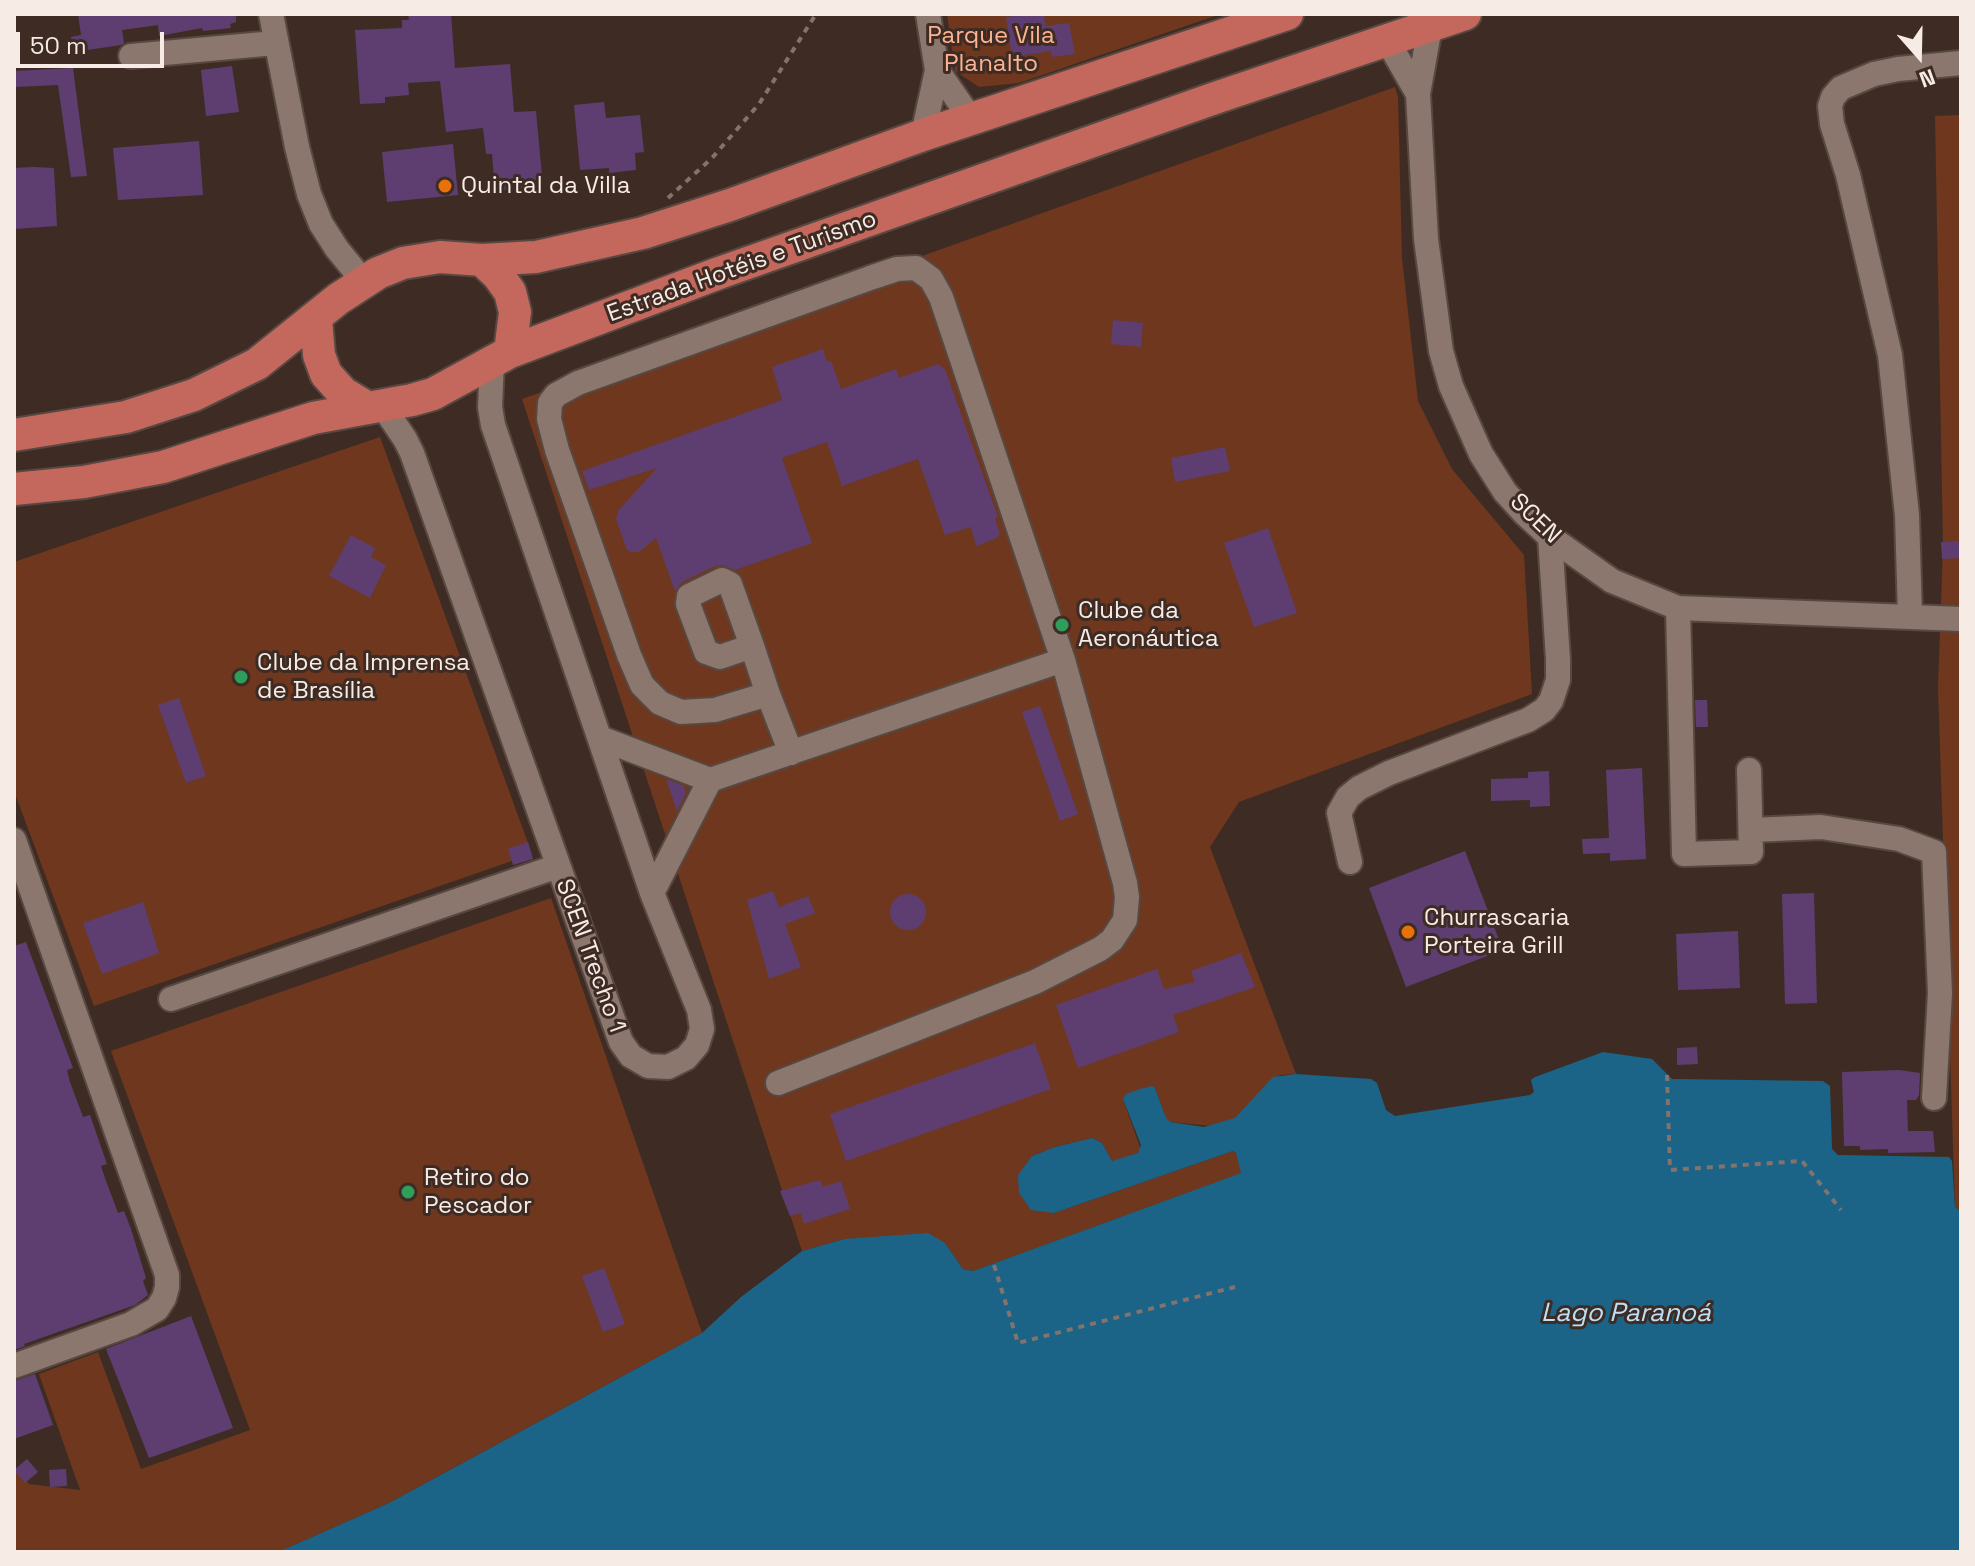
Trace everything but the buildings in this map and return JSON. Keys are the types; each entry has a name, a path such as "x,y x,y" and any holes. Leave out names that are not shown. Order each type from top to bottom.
{"main road":[{"path":"14,435 126,417 194,395 257,364 364,282 403,263 422,258 456,256 482,260 559,253 643,233 923,135 1287,14"},
{"name":"Estrada Hotéis e Turismo","path":"14,489 84,482 163,467 313,418 433,394 719,273 1465,14"},
{"path":"482,260 510,292 515,312 498,367"},
{"path":"316,319 319,355 326,374 343,393 375,407"}],"street":[{"path":"271,14 309,194 321,224 364,282"},
{"path":"923,135 937,70 928,14"},
{"name":"SCEN","path":"1430,27 1418,94 1431,283 1441,351 1451,386 1481,454 1505,492 1550,537 1612,581 1678,608 1961,619"},
{"name":"SCEN","path":"1387,40 1418,94"},
{"path":"131,56 275,43"},
{"path":"1910,616 1907,515 1890,355 1830,106 1841,88 1874,74 1961,63"},
{"path":"937,70 971,119"},
{"path":"768,694 715,710 681,712 660,703 642,685 557,450 549,419 550,403 556,395 578,383 873,277 916,268 926,273 941,297 1063,660 1125,883 1126,911 1118,932 1093,954 1035,982 778,1083"},
{"name":"SCEN Trecho 1","path":"375,407 400,431 412,453 621,1042 631,1056 648,1066 668,1067 686,1058 697,1045 702,1029 699,1010 652,893 493,425 490,407 498,367"},
{"path":"1350,862 1339,813 1348,797 1359,788 1389,773 1528,720 1544,710 1551,701 1558,680 1558,659 1550,537"},
{"path":"1678,608 1684,854 1751,852 1749,770"},
{"path":"752,646 791,753"},
{"path":"600,738 710,780 1063,660"},
{"path":"652,893 710,780"},
{"path":"1751,830 1821,827 1899,839 1934,852 1940,993 1934,1098"},
{"path":"14,840 167,1275 164,1298 157,1309 131,1324 14,1366"},
{"path":"171,999 558,866"}],"path":[{"path":"657,208 712,158 759,104 816,14"},
{"path":"1667,1075 1670,1170 1802,1161 1841,1210"},
{"path":"994,1265 1018,1343 1235,1287"}],"green space":[{"name":"Parque Vila Planalto","path":"947,14 1221,14 1019,83 979,87 955,71"},
{"name":"Clube da Aeronáutica","path":"1395,87 1398,97 1402,258 1418,401 1452,469 1524,555 1532,694 1239,802 1210,847 1296,1074 1280,1075 1235,1119 1212,1126 1170,1122 1166,1119 1155,1088 1123,1099 1141,1150 1114,1162 1102,1143 1092,1138 1032,1156 1054,1213 1233,1151 1242,1173 973,1271 963,1269 945,1243 844,1239 802,1251 522,399"},
{"path":"1961,115 1961,1212 1955,1207 1938,687 1943,546 1935,116"},
{"name":"Clube da Imprensa de Brasília","path":"380,437 532,854 94,1006 14,791 14,562"},
{"name":"Retiro do Pescador","path":"551,898 702,1333 389,1503 285,1549 272,1552 14,1552 14,1469 29,1484 80,1490 39,1374 98,1352 141,1469 250,1430 111,1051"}],"water":[{"name":"Lago Paranoá","path":"1603,1052 1652,1059 1672,1079 1823,1081 1830,1086 1832,1149 1838,1155 1949,1157 1952,1161 1955,1207 1961,1212 1961,1552 272,1552 389,1503 702,1333 741,1297 802,1251 844,1239 928,1233 945,1243 963,1269 973,1271 1241,1173 1233,1151 1054,1213 1031,1210 1019,1193 1018,1175 1032,1156 1092,1138 1102,1143 1112,1161 1138,1153 1141,1145 1123,1099 1126,1094 1152,1086 1170,1122 1204,1127 1235,1118 1273,1077 1296,1074 1371,1079 1377,1083 1386,1110 1395,1116 1530,1095 1534,1092 1531,1080 1535,1077"}],"place":[{"name":"Quintal da Villa","path":"445,186"},
{"name":"Clube da Aeronáutica","path":"1062,625"},
{"name":"Clube da Imprensa de Brasília","path":"241,677"},
{"name":"Churrascaria Porteira Grill","path":"1408,932"},
{"name":"Retiro do Pescador","path":"408,1192"}]}
